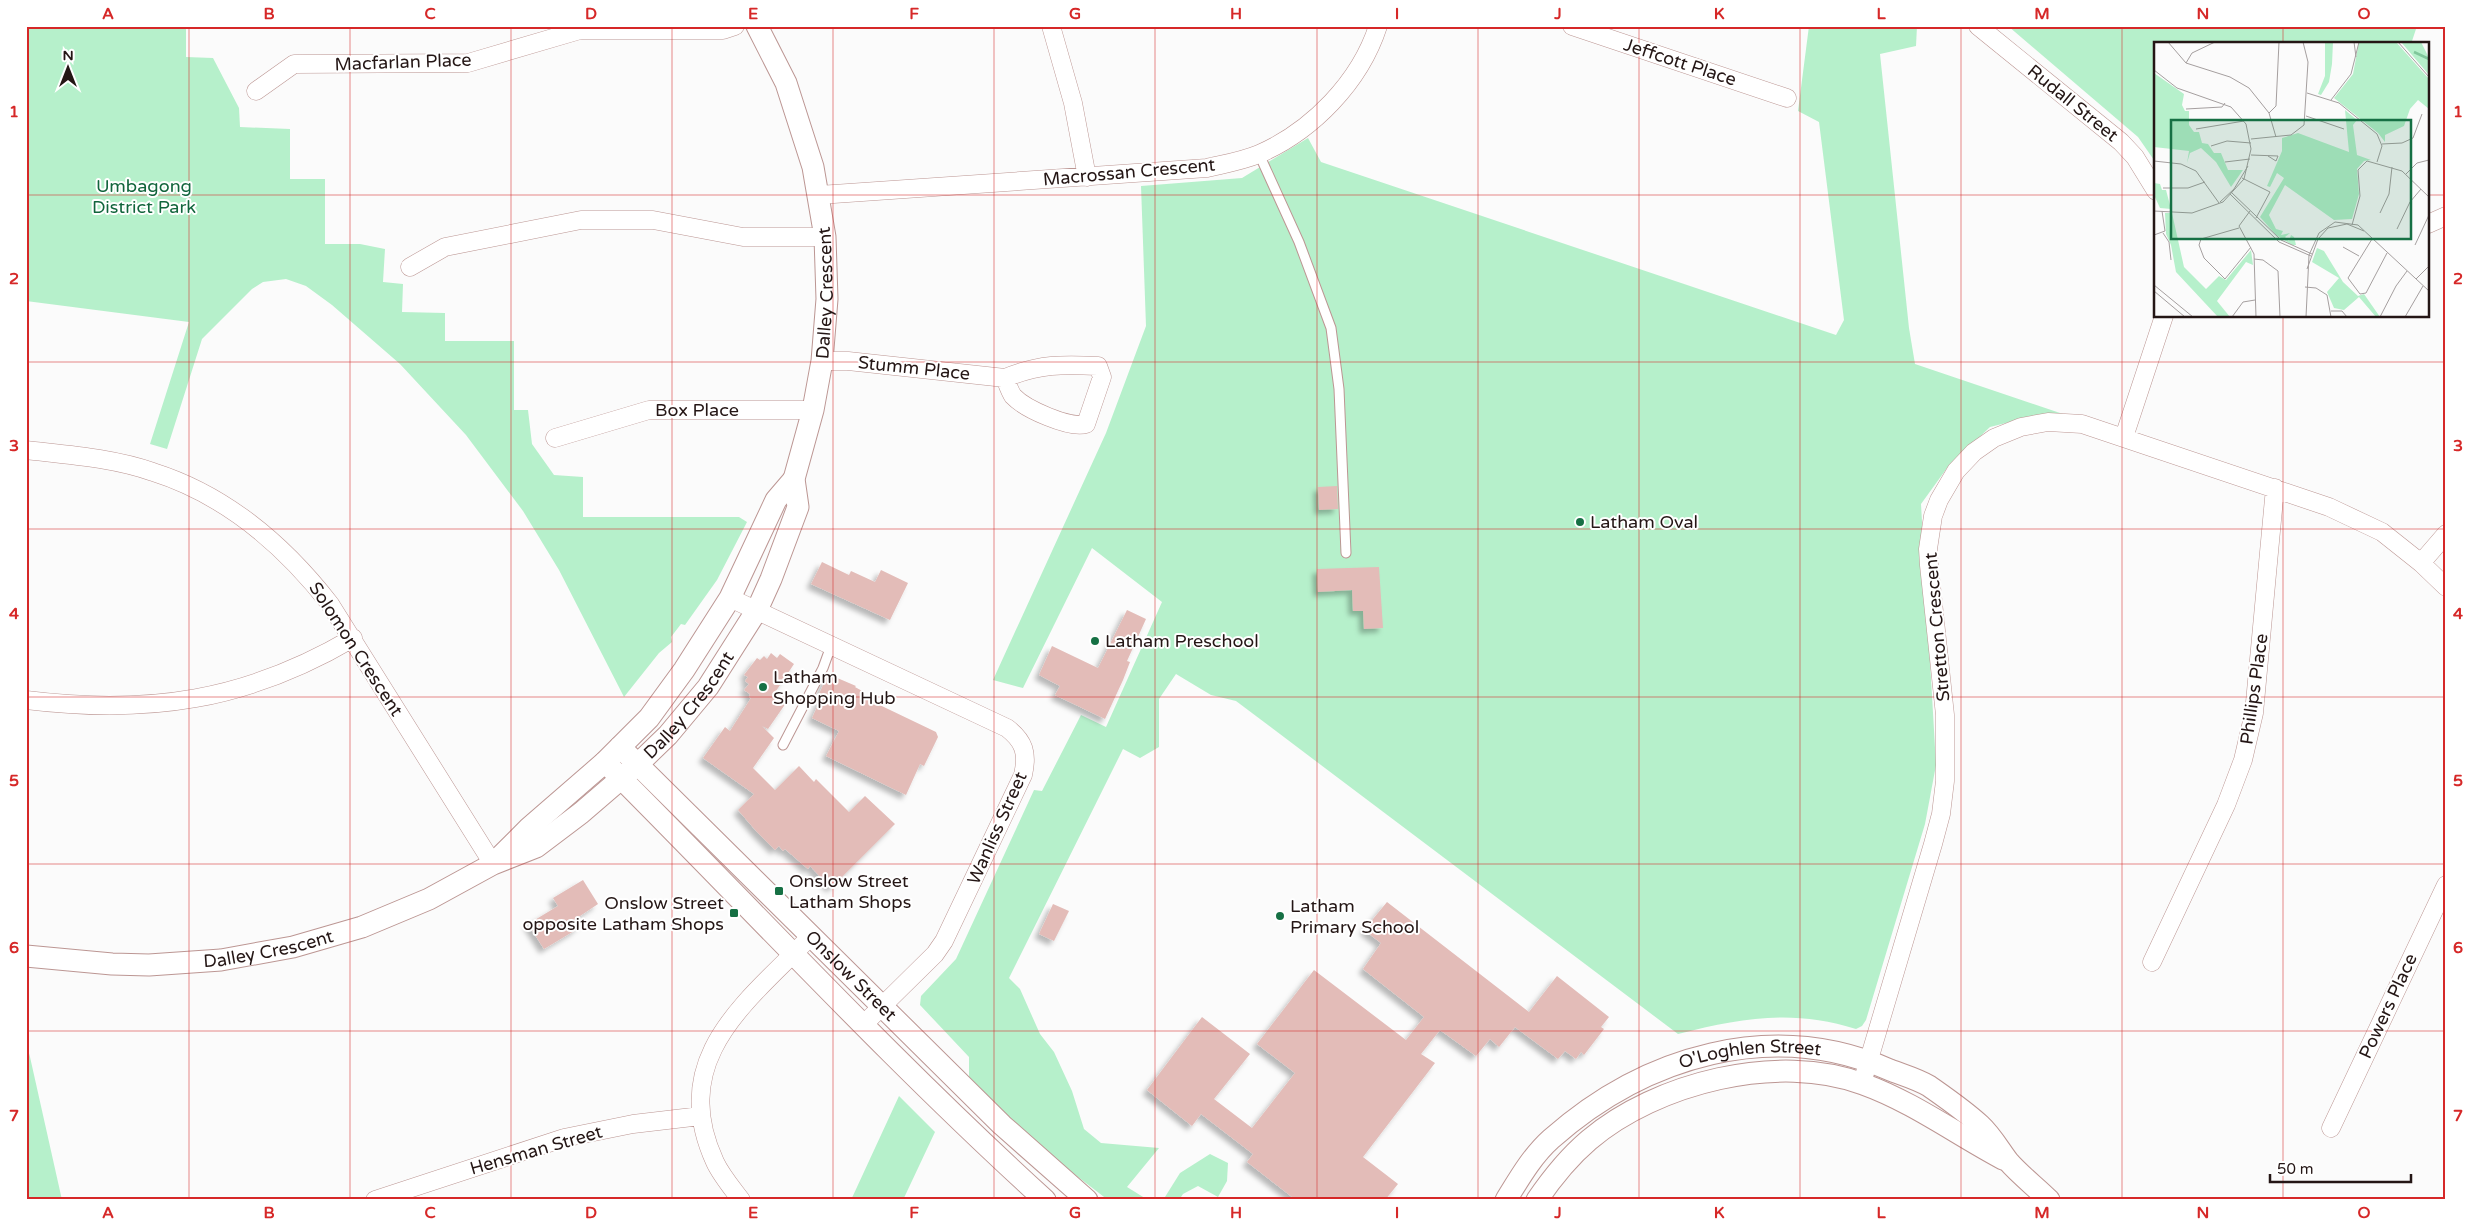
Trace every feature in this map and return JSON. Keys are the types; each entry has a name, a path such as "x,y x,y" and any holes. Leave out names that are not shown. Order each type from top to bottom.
{"street":[{"name":"Macfarlan Place","path":"256,91 294,64 468,64 580,30 723,30 735,26"},
{"name":"Dalley Crescent","path":"26,956 112,964 149,965 221,960 293,947 362,927 429,899 493,864 536,846 638,764 668,735 708,686 757,610 771,579 798,507 794,479 813,410 822,360 827,299 825,237 819,195 796,110 786,83 757,26"},
{"path":"1051,26 1073,103 1086,177"},
{"name":"Macrossan Crescent","path":"819,195 1207,168 1259,154 1279,144 1315,119 1345,87 1368,50 1378,26"},
{"name":"Jeffcott Place","path":"1572,26 1787,98"},
{"name":"Rudall Street","path":"1978,26 2122,142 2135,157 2154,188"},
{"path":"2430,223 2446,216"},
{"path":"410,267 444,247 581,220 653,220 743,237 825,237"},
{"path":"2124,437 2163,318"},
{"name":"Stumm Place","path":"822,360 848,360 1005,378 1028,369 1056,364 1098,366 1102,377 1086,424 1078,426 1044,415 1013,396 1005,378"},
{"name":"Box Place","path":"555,438 649,410 813,410"},
{"name":"Stretton Crescent","path":"1862,1083 1931,854 1943,798 1947,747 1928,548 1933,516 1939,500 1956,471 1974,452 1994,438 2021,427 2048,422 2082,424 2329,507 2382,532 2422,563 2446,587"},
{"name":"Solomon Crescent","path":"26,450 104,460 154,472 212,498 257,527 305,572 353,638 493,864"},
{"name":"Dalley Crescent","path":"493,864 529,828 613,754 648,718 730,598 776,500 794,479"},
{"name":"Phillips Place","path":"2152,962 2226,805 2244,760 2254,713 2275,488"},
{"path":"2422,563 2446,534"},
{"name":"Wanliss Street","path":"730,598 1007,728 1021,741 1026,755 1023,774 944,941 935,954 864,1024"},
{"path":"26,700 119,707 172,703 259,683 292,670 353,638"},
{"name":"Onslow Street","path":"613,754 638,764 1002,1125 1087,1200"},
{"name":"Onslow Street","path":"613,754 622,778 975,1136 1045,1200"},
{"path":"714,871 730,855"},
{"name":"Powers Place","path":"2331,1128 2446,885"},
{"path":"741,1200 716,1164 706,1141 699,1098 708,1058 718,1037 738,1011 811,936"},
{"name":"O'Loghlen Street","path":"1506,1200 1528,1165 1550,1140 1608,1096 1649,1074 1690,1058 1738,1048 1787,1045 1828,1050 1870,1061 1927,1085 1981,1125 2010,1162 2049,1200"},
{"name":"O'Loghlen Street","path":"1537,1200 1555,1174 1588,1140 1626,1113 1662,1096 1698,1083 1740,1074 1783,1071 1814,1073 1862,1083 1920,1108 1967,1140 2010,1162"},
{"name":"Hensman Street","path":"375,1200 564,1138 632,1124 701,1116"}],"lane":[{"path":"1259,154 1299,242 1331,328 1339,389 1346,553"},
{"path":"783,745 823,668 831,646"}],"green space":[{"name":"Umbagong District Park","path":"26,26 186,26 186,57 213,58 239,108 240,127 290,129 290,179 325,179 325,244 360,244 385,249 383,282 403,284 402,312 445,313 445,341 514,341 514,410 528,410 532,444 554,475 583,477 583,517 739,517 747,522 717,580 685,625 681,624 671,637 672,642 659,653 624,697 559,570 523,511 466,435 400,364 332,305 306,286 286,279 263,282 252,289 202,339 167,449 150,444 189,322 26,301"},
{"path":"1809,26 1917,26 1916,46 1880,54 1909,328 1915,364 2063,414 2030,417 1990,427 1947,468 1921,504 1936,765 1925,824 1866,1020 1862,1026 1856,1029 1810,1019 1767,1018 1745,1020 1678,1034 1236,701 1211,695 1176,674 1159,699 1159,747 1140,758 1123,749 1009,978 1020,989 1040,1034 1054,1052 1072,1091 1084,1129 1101,1143 1159,1148 1127,1187 1148,1200 1108,1200 1039,1147 969,1080 969,1057 920,1005 921,996 956,959 1034,790 1042,791 1081,715 1106,727 1162,602 1092,548 1023,688 993,680 1106,433 1146,326 1141,186 1242,178 1308,138 1321,162 1836,335 1844,320 1819,122 1798,111"},
{"path":"2008,26 2417,26 2412,42 2154,42 2154,160 2138,137"},
{"path":"26,1042 30,1057 62,1200 26,1200"},
{"path":"899,1096 935,1132 903,1200 851,1200"},
{"path":"1210,1154 1228,1163 1227,1181 1218,1197 1198,1186 1183,1194 1179,1200 1151,1200 1165,1197 1180,1173"}],"building":[{"path":"1337,486 1338,509 1319,510 1318,487"},
{"path":"822,562 849,575 851,571 875,582 881,570 908,583 890,620 811,584"},
{"path":"1379,567 1383,628 1364,629 1363,611 1353,611 1352,590 1318,592 1317,569"},
{"path":"1127,610 1146,619 1127,661 1130,662 1123,680 1105,719 1055,695 1060,686 1039,675 1052,646 1098,668"},
{"path":"771,653 777,658 780,654 794,664 774,694 786,703 768,729 762,726 774,738 753,768 775,790 799,766 814,782 816,779 849,812 865,796 895,824 831,888 810,866 808,869 779,846 775,850 757,832 738,810 754,794 703,758 725,727 730,731 751,698 749,697 750,694 744,690 749,684 745,681 748,677 744,675 757,658 760,660 764,656 767,659"},
{"path":"828,674 856,686 864,692 863,697 936,732 938,737 924,766 920,764 906,795 826,756 839,731 812,718 822,696 819,694"},
{"path":"583,880 598,904 577,918 581,924 574,931 544,949 528,924 558,906 553,898"},
{"path":"1387,902 1529,1012 1557,976 1609,1017 1601,1027 1604,1029 1584,1055 1581,1052 1576,1059 1565,1051 1558,1059 1515,1027 1499,1047 1490,1039 1476,1056 1440,1030 1421,1054 1435,1063 1363,1157 1398,1184 1385,1200 1296,1200 1247,1162 1253,1154 1201,1114 1192,1126 1147,1090 1202,1017 1250,1054 1214,1099 1252,1128 1295,1073 1257,1044 1314,970 1406,1040 1424,1017 1363,969 1381,943 1364,930"},
{"path":"1053,904 1069,911 1054,941 1039,934"}],"place":[{"name":"Latham Oval","path":"1580,522"},
{"name":"Latham Preschool","path":"1095,641"},
{"name":"Latham Shopping Hub","path":"763,687"},
{"name":"Onslow Street Latham Shops","path":"779,891"},
{"name":"Onslow Street opposite Latham Shops","path":"734,913"},
{"name":"Latham Primary School","path":"1280,916"}]}
